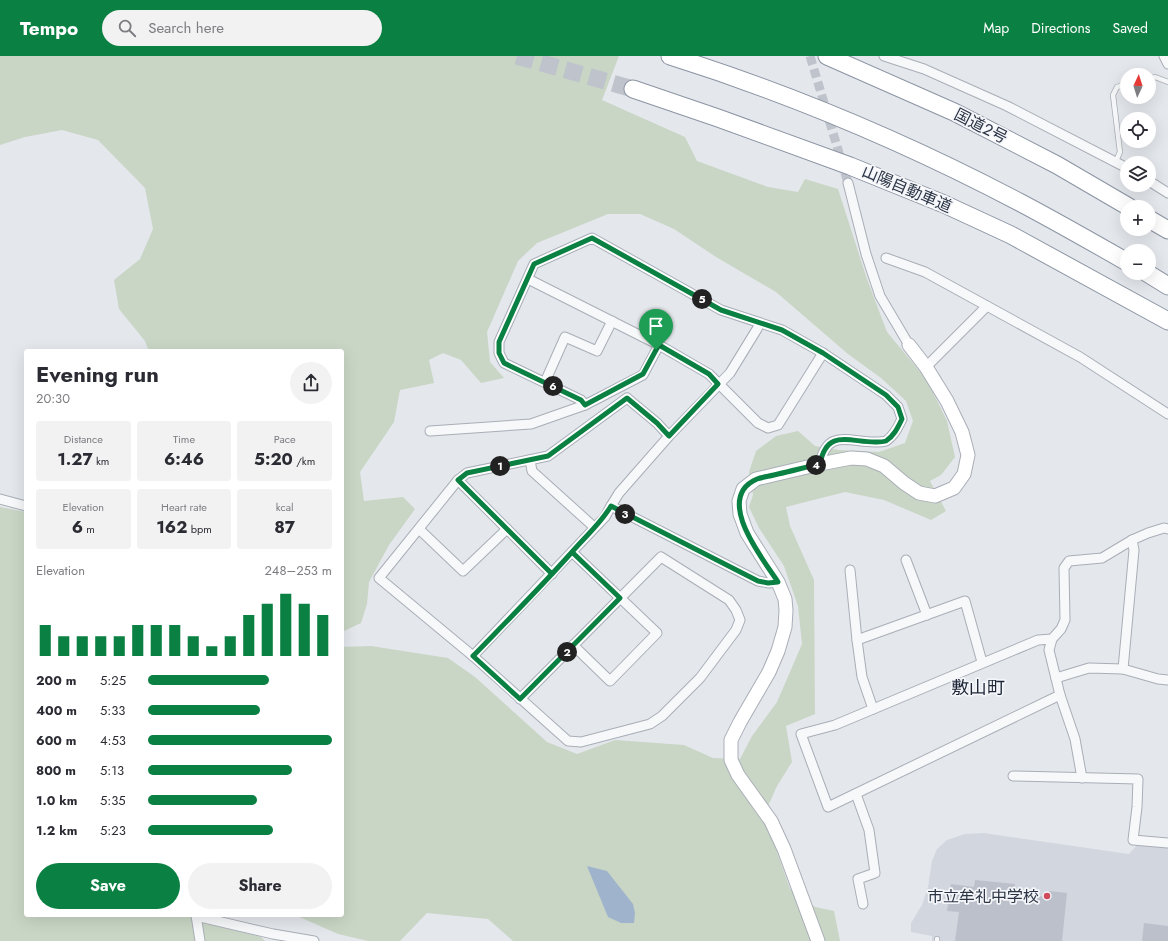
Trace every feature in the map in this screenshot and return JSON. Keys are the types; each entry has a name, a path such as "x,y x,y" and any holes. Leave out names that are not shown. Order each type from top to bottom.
{"highway":[{"path":"670,56 716,70 796,99 925,156 1021,203 1120,258"},
{"name":"国道2号","path":"827,56 954,112 1057,165 1120,202"},
{"name":"山陽自動車道","path":"633,89 843,163 944,204 1011,234 1168,321"},
{"path":"1156,223 1168,230"},
{"path":"1156,279 1168,286"}],"street":[{"path":"884,56 924,69 1007,106 1120,164"},
{"path":"1164,56 1168,64"},
{"path":"818,941 784,850 771,821 738,775 731,760 732,740 740,722 769,672 778,651 785,627 786,610 785,599 778,582 747,532 740,514 739,500 743,489 756,480 851,458 867,459 884,466 904,483 920,493 935,496 954,488 964,474 968,455 962,432 947,401 926,367 909,345 880,296 866,254 848,183"},
{"path":"1156,185 1168,193"},
{"path":"585,405 581,400 504,363 499,353 499,342 534,264 592,238 721,310 782,330 823,353 886,395 898,407 902,419 896,432 885,441 869,442 843,439 829,444 822,453 820,464"},
{"path":"886,258 925,272 1080,357 1168,414"},
{"path":"528,279 659,345 709,374 758,423 768,428 778,425 823,353"},
{"path":"926,367 987,306"},
{"path":"545,382 565,338 597,351 612,321"},
{"path":"473,656 605,517 619,492 669,436 730,373 760,323"},
{"path":"430,431 531,424 585,405 643,374 659,345"},
{"path":"520,699 661,557 729,600 736,610 740,620 736,630 700,678 662,716 650,724 581,742 568,741 520,699 473,656 378,578 458,480 467,473 548,456 627,398 657,423 669,436"},
{"path":"530,460 532,471 594,528"},
{"path":"458,480 552,574"},
{"path":"0,499 24,505"},
{"path":"611,506 758,581 768,583 778,582"},
{"path":"1082,778 1075,739 1060,695 1049,650 1052,639 1061,630 1065,620 1064,568 1069,561 1102,558 1132,540 1164,528 1168,529"},
{"path":"419,529 463,571 507,529"},
{"path":"1123,669 1134,550 1132,540"},
{"path":"572,552 657,633 610,681 573,646"},
{"path":"906,560 927,615"},
{"path":"850,570 862,677 873,709"},
{"path":"857,640 965,600 982,662"},
{"path":"1052,639 1038,640 982,662 835,725 801,734 828,807 1060,695"},
{"path":"1056,678 1089,668 1123,669 1158,679 1168,680"},
{"path":"1013,776 1138,778 1138,807 1133,840 1168,843"},
{"path":"856,794 869,830 875,873 858,879 863,904"},
{"path":"196,917 200,941"},
{"path":"200,917 273,934 314,941"}],"lane":[{"path":"1156,77 1168,82"},
{"path":"1116,161 1120,152 1112,95 1117,87 1120,86"}],"shaded area":[{"name":"市立牟礼中学校","path":"983,833 1129,854 1139,843 1168,846 1168,941 932,941 932,936 911,932 911,923 922,905 928,887 932,861 937,849 947,840 965,834"}],"green space":[{"path":"0,56 619,56 602,100 685,137 697,161 768,187 798,192 805,179 838,189 867,279 887,332 927,380 947,421 955,457 941,475 930,481 946,511 931,520 884,500 845,492 786,507 790,526 814,580 815,714 786,726 792,762 777,786 764,815 790,889 815,907 834,911 840,941 513,941 488,919 427,913 400,941 368,941 338,934 300,917 344,917 344,647 371,646 448,658 475,677 547,742 577,754 615,740 684,745 713,758 740,759 752,736 777,702 802,644 798,606 784,566 759,528 749,507 753,495 749,472 756,451 776,436 798,431 815,446 839,450 879,452 905,443 913,421 906,401 881,378 848,354 776,292 716,257 674,229 640,214 608,214 537,243 518,261 487,332 490,362 504,378 481,383 461,360 443,353 429,360 434,383 400,390 394,422 360,472 364,501 403,497 415,509 389,545 369,582 367,604 361,623 344,631 344,349 148,349 145,341 119,309 114,280 140,259 153,229 145,188 98,140 62,130 25,137 0,145"},
{"path":"0,507 24,512 24,917 198,917 214,925 261,937 265,941 0,941"}],"water":[{"path":"587,866 607,871 633,904 635,913 634,923 621,923 608,917"}],"building":[{"path":"975,880 1015,884 1014,893 1048,897 1049,891 1067,893 1062,941 955,941 959,912 947,911 951,884 974,887"},
{"path":"1144,923 1168,926 1168,941 1142,941"}],"tunnel":[{"path":"517,56 633,89"},
{"path":"810,56 848,183"}],"place":[{"name":"市立牟礼中学校","path":"1047,896"}],"district":[{"name":"敷山町","path":"978,688"}],"route":[{"path":"656,350 643,374 585,405 581,400 504,363 499,353 499,342 534,264 592,238 721,310 782,330 823,353 886,395 898,407 902,419 896,432 885,441 869,442 843,439 829,444 822,453 820,464 756,480 743,489 739,500 740,514 747,532 778,582 768,583 758,581 611,506 605,517 594,528 572,552 552,574 473,656 520,699 620,598 572,552 552,574 458,480 467,473 548,456 627,398 657,423 669,436 718,384 709,374 659,345 656,350"}]}
